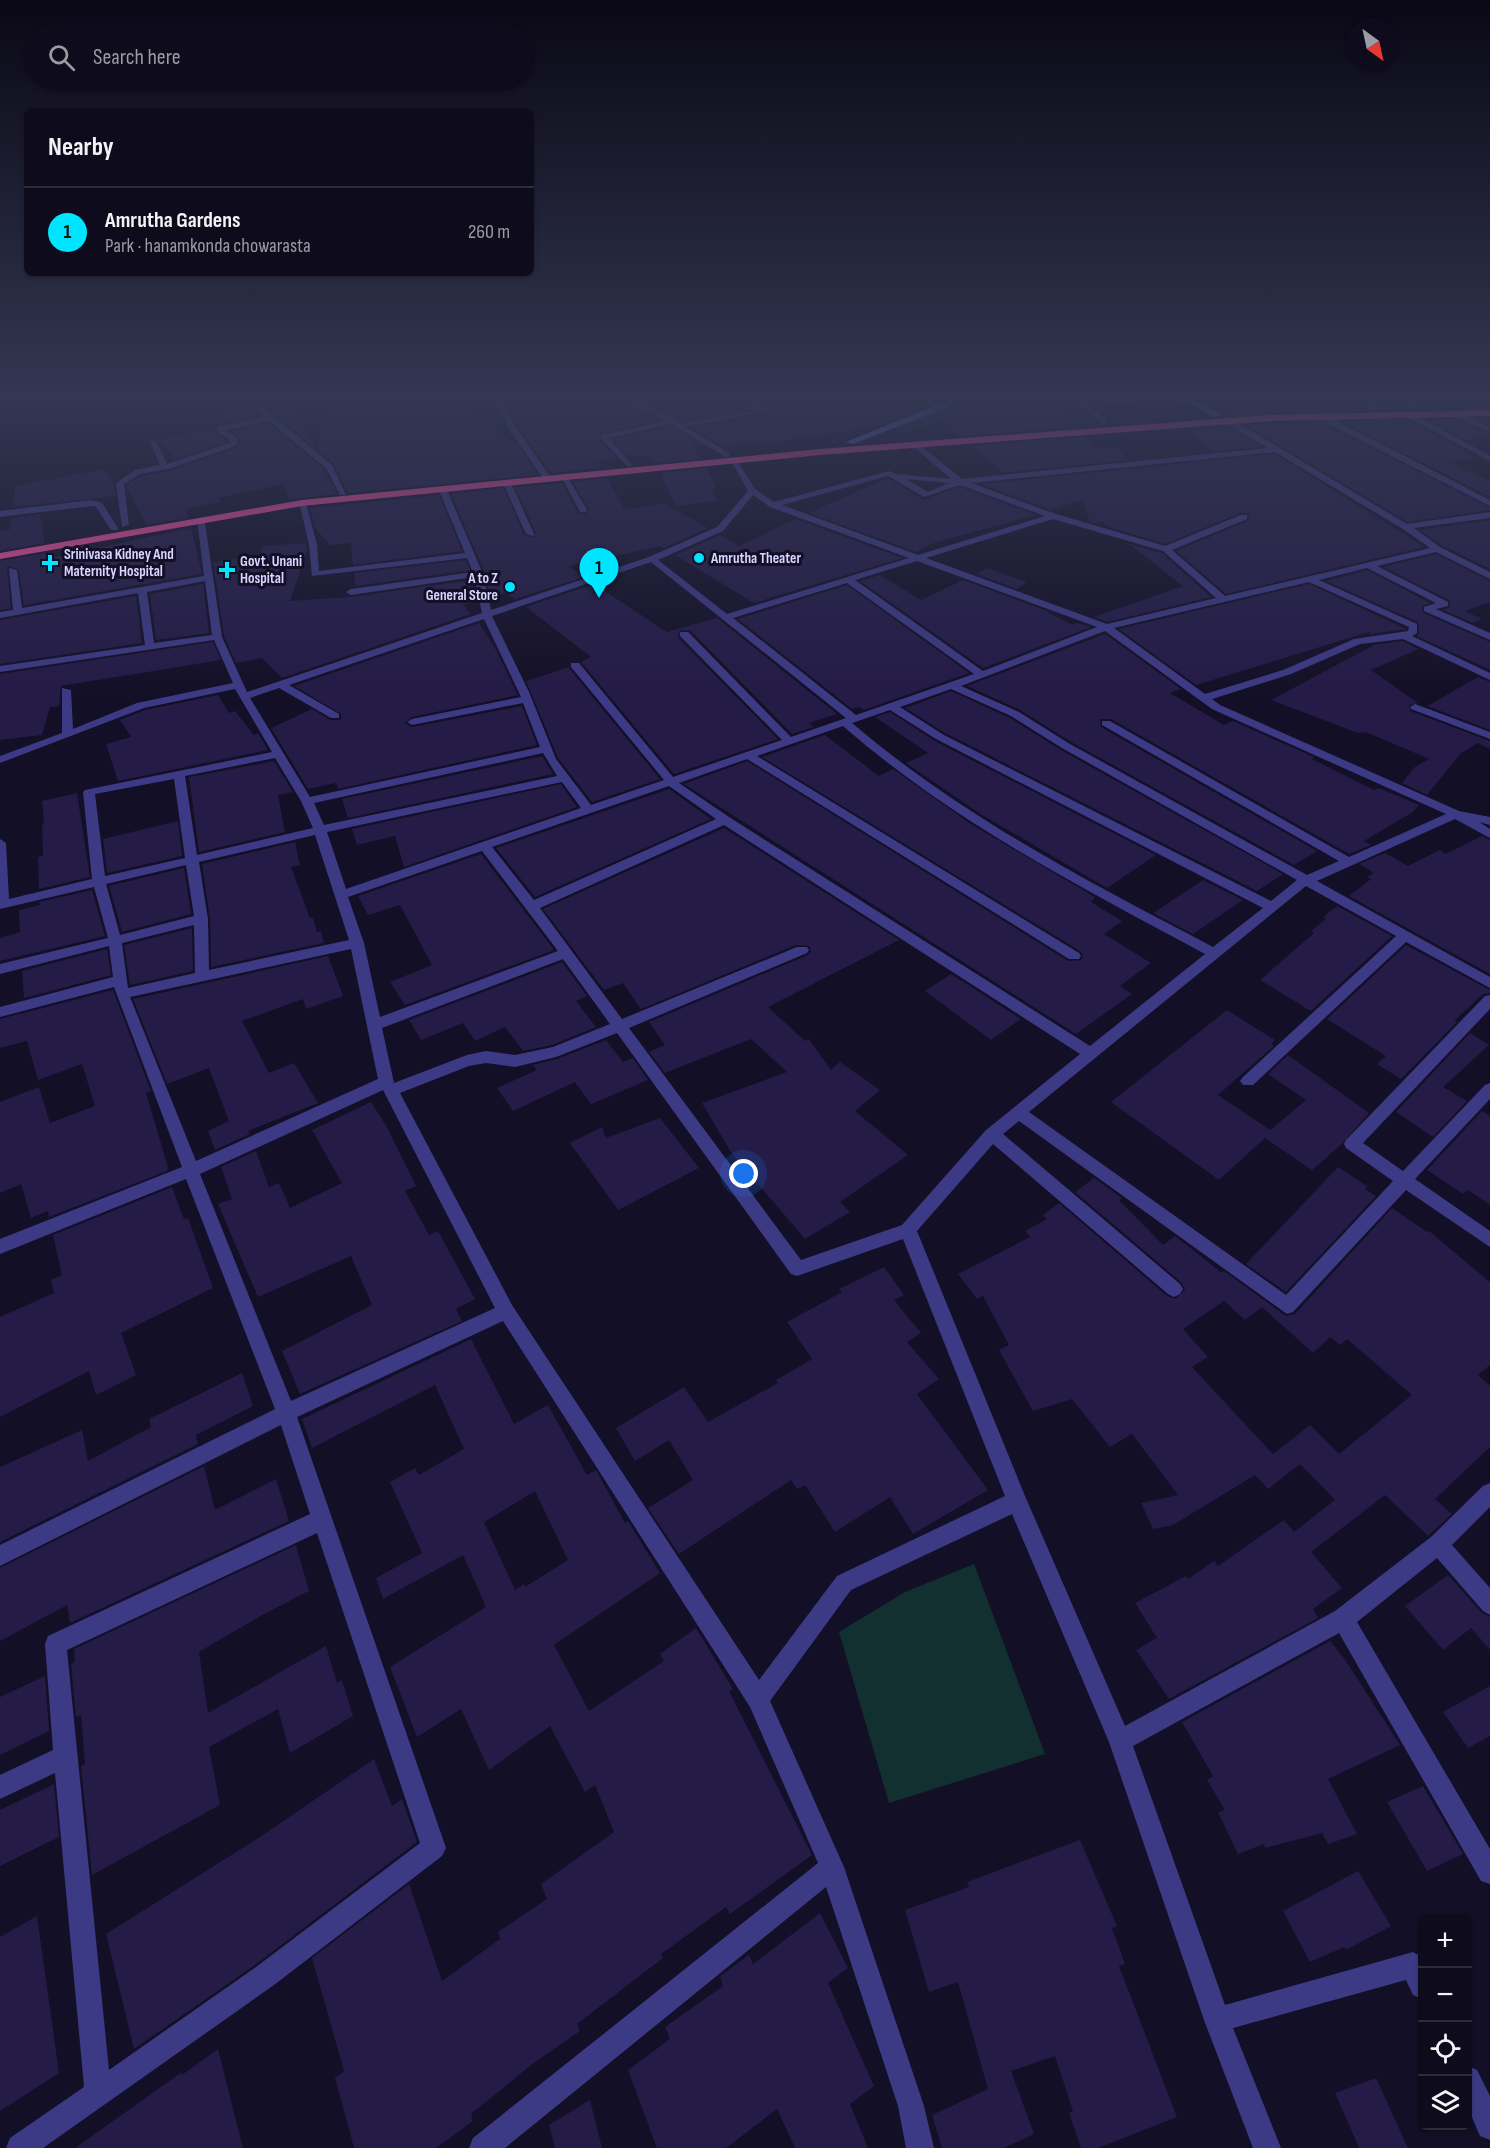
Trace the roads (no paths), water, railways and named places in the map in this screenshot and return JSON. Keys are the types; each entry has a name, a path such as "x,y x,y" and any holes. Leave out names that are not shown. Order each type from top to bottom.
{"highway":[{"path":"0,549 125,525 341,493"},
{"path":"0,556 302,503 408,493"}],"street":[{"path":"121,493 125,525"},
{"path":"444,493 477,574 487,615 527,699 547,750 564,778 589,810"},
{"path":"512,493 530,534"},
{"path":"573,493 583,510"},
{"path":"0,760 141,705 281,685 652,559 720,529 750,493"},
{"path":"755,493 773,505 1106,627 1216,707 1456,814 1490,834"},
{"path":"773,505 816,493"},
{"path":"991,493 1053,516 1166,549 1222,599"},
{"path":"1348,493 1406,527 1437,549 1490,576"},
{"path":"1471,493 1490,503"},
{"path":"0,514 92,503 99,505 114,528"},
{"path":"302,503 313,545 315,574 470,555"},
{"path":"1406,527 1490,515"},
{"path":"726,617 1053,516"},
{"path":"1166,549 1244,517"},
{"path":"1473,517 1490,525"},
{"path":"201,519 207,578 217,637 242,691 307,801 320,830 357,943 388,1086 506,1311 758,1699 832,1867 911,2106 920,2148"},
{"path":"340,895 982,675 1106,627 1437,549"},
{"path":"652,559 726,617 848,720 899,768 963,812 1107,896 1215,954"},
{"path":"1368,565 1445,604 1427,609 1490,637"},
{"path":"12,570 18,612"},
{"path":"351,592 477,574"},
{"path":"0,615 207,578"},
{"path":"848,579 982,675"},
{"path":"1204,698 1287,672 1358,641 1412,633 1414,626 1310,579"},
{"path":"142,590 150,647"},
{"path":"684,634 790,742"},
{"path":"1404,636 1490,677"},
{"path":"0,669 217,637"},
{"path":"575,664 672,783 725,820 1091,1054"},
{"path":"281,685 335,716"},
{"path":"951,685 1015,714 1066,746 1490,983"},
{"path":"66,690 68,735"},
{"path":"412,722 527,699"},
{"path":"891,706 950,742 1272,907"},
{"path":"1415,707 1490,736"},
{"path":"1106,723 1181,767 1258,807 1349,862"},
{"path":"307,801 547,750"},
{"path":"20,2148 265,1976 434,1848 286,1413 190,1171 122,987 115,940 99,882 89,792 179,776 279,754"},
{"path":"748,756 1074,956"},
{"path":"179,776 201,919 202,977"},
{"path":"0,843 1,905 320,830 564,778"},
{"path":"484,845 532,906 797,1269 908,1230 992,1134 1306,880 1456,814 1490,821"},
{"path":"532,906 725,820"},
{"path":"0,969 201,919"},
{"path":"1248,1080 1405,936"},
{"path":"0,1012 122,987 202,977 357,943"},
{"path":"0,1247 190,1171 388,1086 486,1057 515,1061 537,1058 802,950"},
{"path":"374,1025 566,953"},
{"path":"1490,1000 1352,1144 1490,1240"},
{"path":"1019,1113 1287,1306 1403,1179 1490,1089"},
{"path":"992,1134 1174,1289"},
{"path":"908,1230 1017,1501 1120,1741 1217,2020 1267,2148"},
{"path":"0,1556 286,1413 506,1311"},
{"path":"1120,1741 1343,1619 1438,1544 1490,1493"},
{"path":"758,1699 844,1583 1017,1501"},
{"path":"98,2093 56,1644 323,1519"},
{"path":"1438,1544 1490,1604"},
{"path":"1343,1619 1490,1872"},
{"path":"0,1787 65,1756"},
{"path":"483,2148 832,1867"},
{"path":"1217,2020 1413,1965 1418,1977"},
{"path":"1472,2089 1490,2126"}],"place":[{"name":"Amrutha Theater","path":"699,558"},
{"name":"Srinivasa Kidney And Maternity Hospital","path":"50,563"},
{"name":"Govt. Unani Hospital","path":"227,570"},
{"name":"A to Z General Store","path":"510,587"},
{"name":"Amrutha Gardens","path":"599,598"}]}
